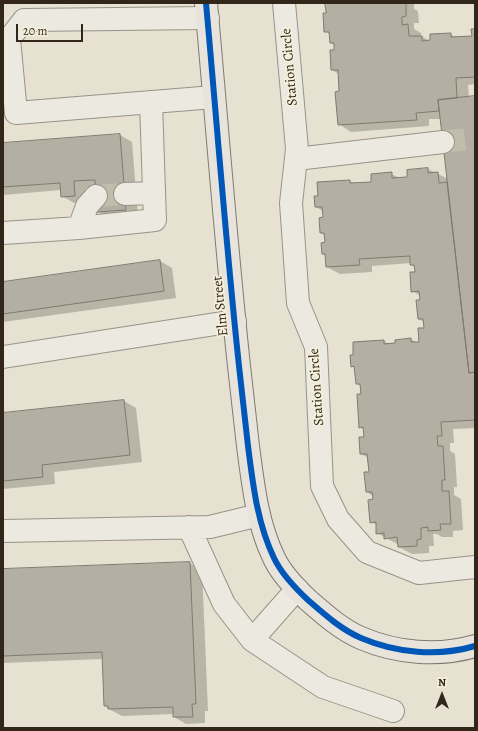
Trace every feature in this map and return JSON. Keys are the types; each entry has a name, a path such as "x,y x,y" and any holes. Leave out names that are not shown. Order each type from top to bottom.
{"main road":[{"name":"Elm Street","path":"207,11 234,321 250,464 256,502 263,532 275,560 287,579 320,611 341,627 360,638 381,646 407,651 435,653 464,650 475,646"}],"lane":[{"name":"Station Circle","path":"284,3 297,149 291,203 298,303 316,347 322,486 338,519 367,552 419,573 475,567"},
{"path":"207,11 24,20 9,39 16,113 214,97"},
{"path":"3,233 79,228 155,220 151,102"},
{"path":"296,159 443,142"},
{"path":"125,194 154,193"},
{"path":"79,228 87,206 96,196"},
{"path":"3,357 234,321"},
{"path":"3,531 210,527 259,515"},
{"path":"189,527 224,604 252,640 323,687 393,711"},
{"path":"252,640 299,592"}],"building":[{"path":"325,3 406,3 406,16 402,17 402,25 408,24 409,36 422,36 422,41 430,40 430,34 451,33 451,37 472,36 471,29 475,29 475,77 456,78 457,98 438,100 439,111 416,113 417,120 338,125 335,92 339,91 338,70 331,70 330,50 334,50 334,43 330,43 329,32 324,32 323,13 326,13"},
{"path":"475,96 475,372 469,373 438,100"},
{"path":"120,134 126,210 97,212 95,180 74,181 75,196 61,197 60,183 3,187 3,143"},
{"path":"428,168 428,173 438,172 439,183 447,182 469,373 475,372 475,420 441,422 442,436 437,436 438,446 443,446 445,480 442,480 442,491 449,491 451,524 440,524 441,530 428,531 428,527 421,528 421,539 417,540 417,546 398,547 397,537 384,539 384,533 376,534 376,522 370,523 368,500 373,499 372,492 366,492 364,472 369,472 367,454 360,454 359,437 364,437 363,427 359,428 357,394 361,394 360,384 356,384 354,366 351,367 350,355 353,355 353,342 384,340 384,344 395,343 395,340 411,338 411,342 419,342 418,328 424,328 423,319 418,319 416,300 420,300 419,291 411,292 410,272 415,272 414,265 410,265 410,256 359,259 360,265 326,267 325,254 322,254 321,243 325,242 324,233 320,233 319,218 323,217 322,207 315,207 314,196 318,196 317,182 350,180 350,183 371,182 371,174 392,172 392,178 407,177 407,170"},
{"path":"160,260 164,291 3,314 3,282"},
{"path":"124,400 130,455 42,465 43,477 3,481 3,413"},
{"path":"190,562 196,704 192,704 193,717 173,717 173,707 108,709 108,706 104,706 102,652 3,656 3,569"}],"tunnel":[{"path":"443,142 475,138"},
{"path":"96,196 125,194"}],"cycle path":[{"path":"206,3 230,275 248,446 256,503 268,545 277,564 294,587 327,617 354,635 388,647 417,652 446,652 475,646"}]}
